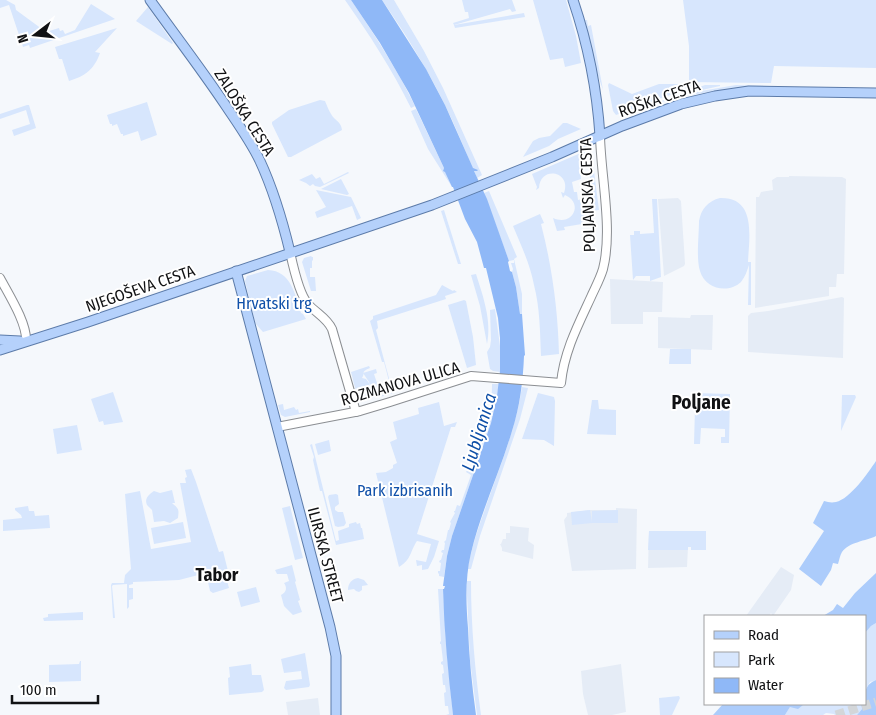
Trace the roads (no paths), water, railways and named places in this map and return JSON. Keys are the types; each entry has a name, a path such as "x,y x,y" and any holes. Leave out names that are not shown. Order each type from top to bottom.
{"main road":[{"name":"ZALOŠKA CESTA","path":"150,0 220,96 250,142 266,173 290,252"},
{"name":"POLJANSKA CESTA","path":"573,0 592,73 598,105 600,136"},
{"name":"ROŠKA CESTA","path":"290,252 432,205 622,126 682,104 728,94 749,92 876,94"},
{"name":"NJEGOŠEVA CESTA","path":"0,350 88,322 290,252"},
{"name":"ILIRSKA STREET","path":"236,271 335,648 336,715"},
{"path":"0,340 26,341"}],"street":[{"name":"POLJANSKA CESTA","path":"561,383 563,365 567,353 598,280 605,257 606,223 600,136"},
{"path":"290,252 303,297 315,311 325,318 333,332 356,412"},
{"path":"0,278 23,325 26,341"},
{"name":"ROZMANOVA ULICA","path":"277,427 356,412 466,377 475,376 561,383"}],"water":[{"path":"351,0 382,0 426,69 445,105 473,168 478,170 474,171 487,199 509,261 510,271 512,272 516,287 520,314 522,314 525,355 521,394 507,446 475,537 468,572 466,600 468,639 476,715 453,715 444,620 443,589 445,586 443,586 452,536 491,423 497,396 500,371 498,318 486,268 484,268 477,242 465,219 453,187 443,171 444,168 409,93 380,43"}],"tunnel":[{"path":"836,715 876,702"}],"district":[{"name":"Poljane","path":"701,402"},
{"name":"Tabor","path":"217,575"}],"park label":[{"name":"Hrvatski trg","path":"274,303"},
{"name":"Park izbrisanih","path":"405,490"}],"water label":[{"name":"Ljubljanica","path":"479,432"}]}
